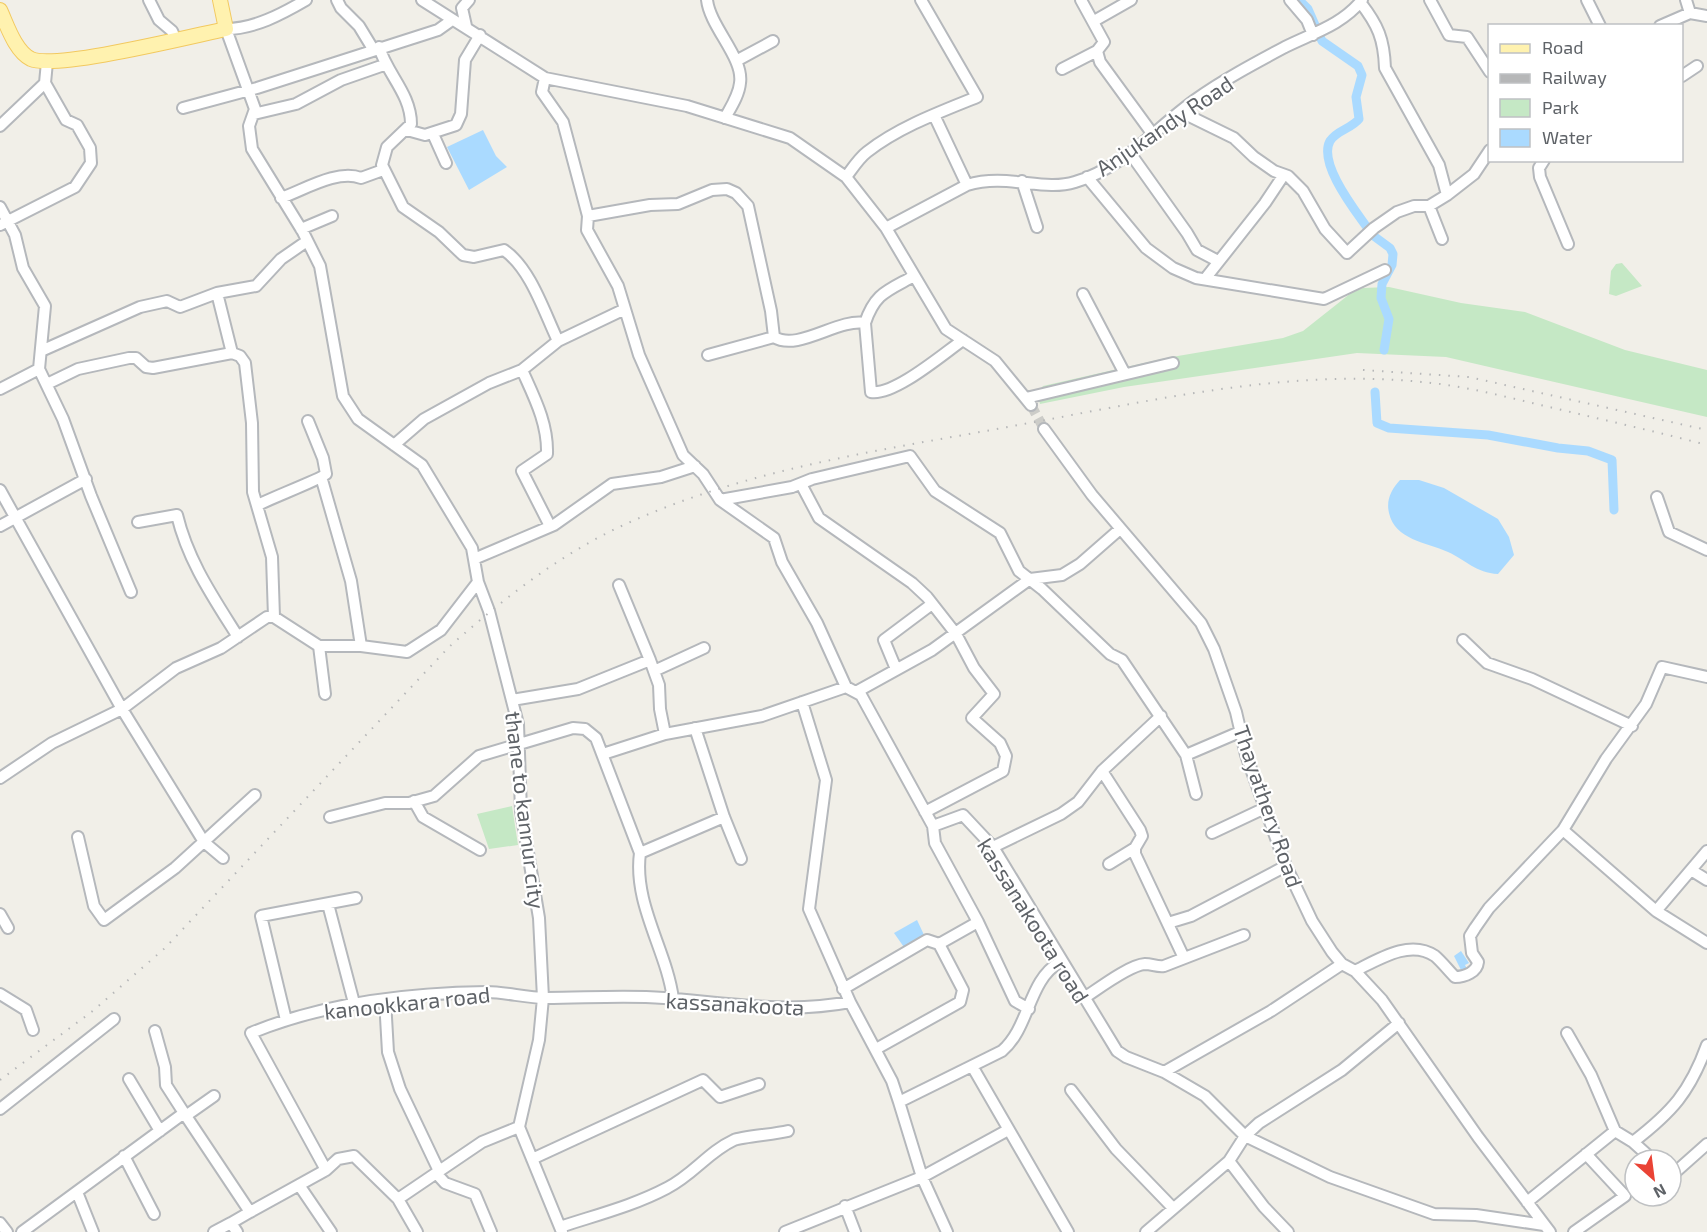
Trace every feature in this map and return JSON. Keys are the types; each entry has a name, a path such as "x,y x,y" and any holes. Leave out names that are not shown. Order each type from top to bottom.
{"main road":[{"path":"0,10 21,52 30,58 47,62 226,29 220,0"}],"street":[{"path":"149,0 159,20 172,31 176,40"},
{"path":"226,29 246,27 270,19 306,0"},
{"path":"337,0 341,8 376,48 384,65 400,85 411,114 411,124 407,130 394,138 387,147 383,170 403,207 439,232 463,255 474,257 504,250 510,255 527,278 558,341"},
{"path":"423,0 545,78 687,106 790,138 846,177 886,228 946,329 995,361 1028,401 1173,363"},
{"path":"466,26 462,8 469,0"},
{"path":"707,0 713,20 736,61 741,81 725,118"},
{"path":"846,177 865,153 934,115 977,97 921,0"},
{"path":"1062,69 1097,51 1104,39 1081,0"},
{"path":"1094,21 1131,0"},
{"path":"1290,0 1307,20 1313,35"},
{"path":"1430,0 1449,35 1467,37 1488,69"},
{"path":"1587,0 1599,24"},
{"path":"1686,0 1690,13"},
{"path":"1361,1 1380,33 1388,74 1439,165 1447,195"},
{"name":"Anjukandy Road","path":"886,228 967,185 1000,179 1047,184 1074,183 1087,177 1130,153 1181,112 1244,70 1342,19 1361,1"},
{"path":"1665,24 1690,13 1707,16"},
{"path":"183,108 438,30 452,20"},
{"name":"thane to kannur city","path":"226,29 250,89 254,114 249,126 250,144 301,229 320,267 343,396 358,419 422,465 472,548 478,582 489,611 518,724 521,812 539,918 543,998 539,1040 519,1127"},
{"path":"407,130 425,135 456,125 459,121 465,60 480,35"},
{"path":"736,61 773,41"},
{"path":"1097,51 1100,62 1154,136"},
{"path":"4,224 75,187 91,163 90,148 77,125 66,120 45,83 47,62"},
{"path":"254,114 296,104 335,82 384,65"},
{"path":"1683,75 1697,66"},
{"path":"545,78 542,93 563,122 588,216 587,230 618,286 639,355 683,455 695,466 720,500 774,538 782,562 817,623 851,690 861,694 933,825 935,843 978,922 1015,1001 1029,1009"},
{"path":"0,126 45,83"},
{"path":"1181,112 1234,138 1254,157 1283,176 1288,176 1303,191 1325,229 1347,253 1374,228 1397,212 1429,206 1447,195 1474,174 1488,153"},
{"path":"934,115 967,185"},
{"path":"433,134 446,163"},
{"path":"1130,153 1187,233 1194,247 1218,261"},
{"path":"1543,162 1539,168 1540,177 1568,244"},
{"path":"281,198 341,176 361,178 383,170"},
{"path":"1205,279 1265,203 1283,176"},
{"path":"1087,177 1158,259 1180,271 1205,279 1324,299 1384,270"},
{"path":"1022,181 1037,227"},
{"path":"588,216 650,205 678,204 712,190 727,189 736,193 748,206 771,310 774,337"},
{"path":"1429,206 1443,239"},
{"path":"0,207 4,224 15,235 23,268 45,306 39,369 131,592"},
{"path":"301,229 332,216"},
{"path":"41,351 140,307 167,301 180,308 217,293 256,286 281,259 307,241"},
{"path":"914,276 877,298 866,312 871,392 879,393 895,386 963,340"},
{"path":"217,293 232,353"},
{"path":"1083,294 1125,374"},
{"path":"394,445 424,419 489,383 522,370 558,341 625,309"},
{"path":"708,355 774,337 789,341 842,325 865,323"},
{"path":"47,384 78,369 129,358 136,358 146,367 153,368 232,353 240,356 245,363 252,423 253,492 272,557 274,617"},
{"path":"0,389 39,369"},
{"path":"522,370 545,424 548,443 547,454 522,471 550,526"},
{"path":"308,421 327,469 322,480 351,580 361,646"},
{"name":"Thayathery Road","path":"1044,429 1120,529 1201,623 1214,649 1242,731 1246,755 1286,866 1312,921 1342,964 1355,971 1382,1000 1547,1228"},
{"path":"720,500 763,494 910,456 934,490 1000,533 1019,571 1110,654 1122,660 1186,755 1197,794"},
{"path":"474,559 550,526 612,484 660,477 695,466"},
{"path":"0,526 86,479"},
{"path":"258,505 297,486 322,480"},
{"path":"801,483 819,518 912,583 932,604 956,634 974,668 994,694 972,718 1000,743 1006,756 1003,771 926,812"},
{"path":"0,490 122,709 204,842 223,858"},
{"path":"1657,497 1669,532 1707,550"},
{"path":"138,522 177,515 184,545 238,637"},
{"path":"603,754 664,734 762,716 802,702 851,690 896,669 956,634 1030,579 1062,574 1080,564 1120,529"},
{"path":"0,778 52,743 122,709 176,668 221,648 267,617 274,617 319,645 410,650 441,630 478,582"},
{"path":"619,585 659,685 664,734"},
{"path":"896,669 885,640 932,604"},
{"path":"1463,640 1487,663 1532,679 1632,726"},
{"path":"319,645 325,694"},
{"path":"512,700 578,689 704,648"},
{"path":"1355,971 1407,949 1423,950 1434,955 1455,977 1462,977 1475,969 1478,962 1472,953 1470,936 1490,908 1563,830 1606,759 1646,704 1662,666 1707,677"},
{"path":"802,702 826,780 809,909 843,989 876,1049 899,1102 922,1177 947,1232"},
{"path":"993,847 1061,814 1087,794 1102,771 1161,716"},
{"path":"330,817 385,803 414,801 434,796 478,756 573,728 585,729 597,738 640,853 638,866 649,920 672,987 673,999"},
{"path":"695,728 724,817 741,859"},
{"path":"1186,755 1242,731"},
{"path":"1102,771 1142,836 1135,848 1109,864"},
{"path":"78,837 94,906 104,920 175,868 255,795"},
{"path":"414,801 423,817 480,850"},
{"path":"1212,833 1265,808"},
{"name":"kassanakoota road","path":"933,825 956,815 963,815 993,847 1060,962 1117,1051 1126,1057 1164,1072 1205,1096 1245,1136 1330,1177 1434,1214 1476,1215 1547,1228"},
{"path":"640,853 724,817"},
{"path":"1563,830 1656,911 1707,943"},
{"path":"1135,848 1135,854 1184,958"},
{"path":"1656,911 1707,851"},
{"path":"1168,923 1191,916 1286,866"},
{"path":"1691,870 1707,880"},
{"path":"286,1020 261,916 357,898"},
{"path":"328,904 354,1004"},
{"path":"0,914 8,928"},
{"path":"939,944 978,922"},
{"path":"1084,998 1132,968 1145,964 1154,967 1164,966 1244,935"},
{"path":"843,989 927,940 939,944 963,990 963,997 960,1002 876,1049"},
{"path":"899,1102 1002,1051 1013,1042 1044,973 1060,962"},
{"path":"1164,1072 1271,1011 1342,964"},
{"name":"kanookkara road","path":"326,1170 250,1033 336,1005 489,992 543,998"},
{"path":"0,994 26,1011 33,1030"},
{"name":"kassanakoota","path":"543,998 673,999 767,1008 822,1007 850,1002"},
{"path":"386,1000 388,1052 400,1089 437,1172 445,1183 475,1194 491,1232"},
{"path":"0,1109 114,1019"},
{"path":"1146,1232 1172,1207 1230,1161 1245,1136 1270,1115 1342,1070 1399,1023"},
{"path":"154,1031 165,1068 166,1085 250,1212"},
{"path":"1567,1033 1591,1075 1615,1131 1640,1148"},
{"path":"1633,1142 1664,1118 1682,1099 1695,1078 1707,1045"},
{"path":"972,1066 1068,1232"},
{"path":"129,1079 160,1131"},
{"path":"532,1159 703,1080 720,1097 759,1084"},
{"path":"1071,1090 1116,1149 1172,1207"},
{"path":"22,1232 124,1156 214,1096"},
{"path":"398,1199 482,1142 519,1127 561,1230 638,1203 669,1188 693,1173 708,1156 736,1139 788,1131"},
{"path":"785,1232 922,1177 1008,1130"},
{"path":"1527,1202 1615,1131"},
{"path":"1683,1165 1707,1144"},
{"path":"1574,1232 1625,1196 1586,1154"},
{"path":"124,1156 154,1214"},
{"path":"214,1232 234,1227 250,1212 326,1170 338,1160 354,1156 398,1199 417,1232"},
{"path":"1230,1161 1264,1208 1288,1232"},
{"path":"299,1185 331,1232"},
{"path":"77,1191 93,1232"},
{"path":"845,1206 855,1232"},
{"path":"0,1223 7,1232"}],"green space":[{"path":"1622,263 1642,286 1616,296 1609,294 1611,271 1616,264"},
{"path":"1389,287 1461,303 1525,312 1625,350 1707,370 1707,417 1446,357 1357,353 1124,387 1040,404 1037,393 1043,386 1166,358 1283,338 1303,331 1351,293 1363,288"},
{"path":"512,806 518,845 489,849 477,814"}],"water":[{"path":"483,130 496,156 507,167 469,190 447,147"},
{"path":"1400,480 1419,480 1444,488 1498,519 1509,537 1514,555 1498,574 1490,573 1477,569 1448,552 1405,535 1392,522 1388,508 1390,495"},
{"path":"917,920 925,937 906,950 894,933"},
{"path":"1461,951 1469,963 1465,965 1467,969 1462,972 1454,956"}],"waterway":[{"path":"1299,0 1308,9 1322,41 1358,66 1362,75 1356,97 1359,119 1333,137 1328,150 1333,173 1366,226"},
{"path":"1371,234 1390,248 1393,254 1392,265 1382,284 1381,298 1389,319 1384,350"},
{"path":"1375,392 1377,423 1389,428 1488,435 1588,451 1612,460 1614,510"}],"tunnel":[{"path":"1031,405 1044,429"}],"railway":[{"path":"1363,370 1469,377 1707,430"},
{"path":"0,1080 94,1010 165,948 449,647 469,629 534,578 579,548 628,523 674,504 769,474 866,453 1165,398 1268,383 1319,380 1371,379 1456,386 1707,445"}]}
